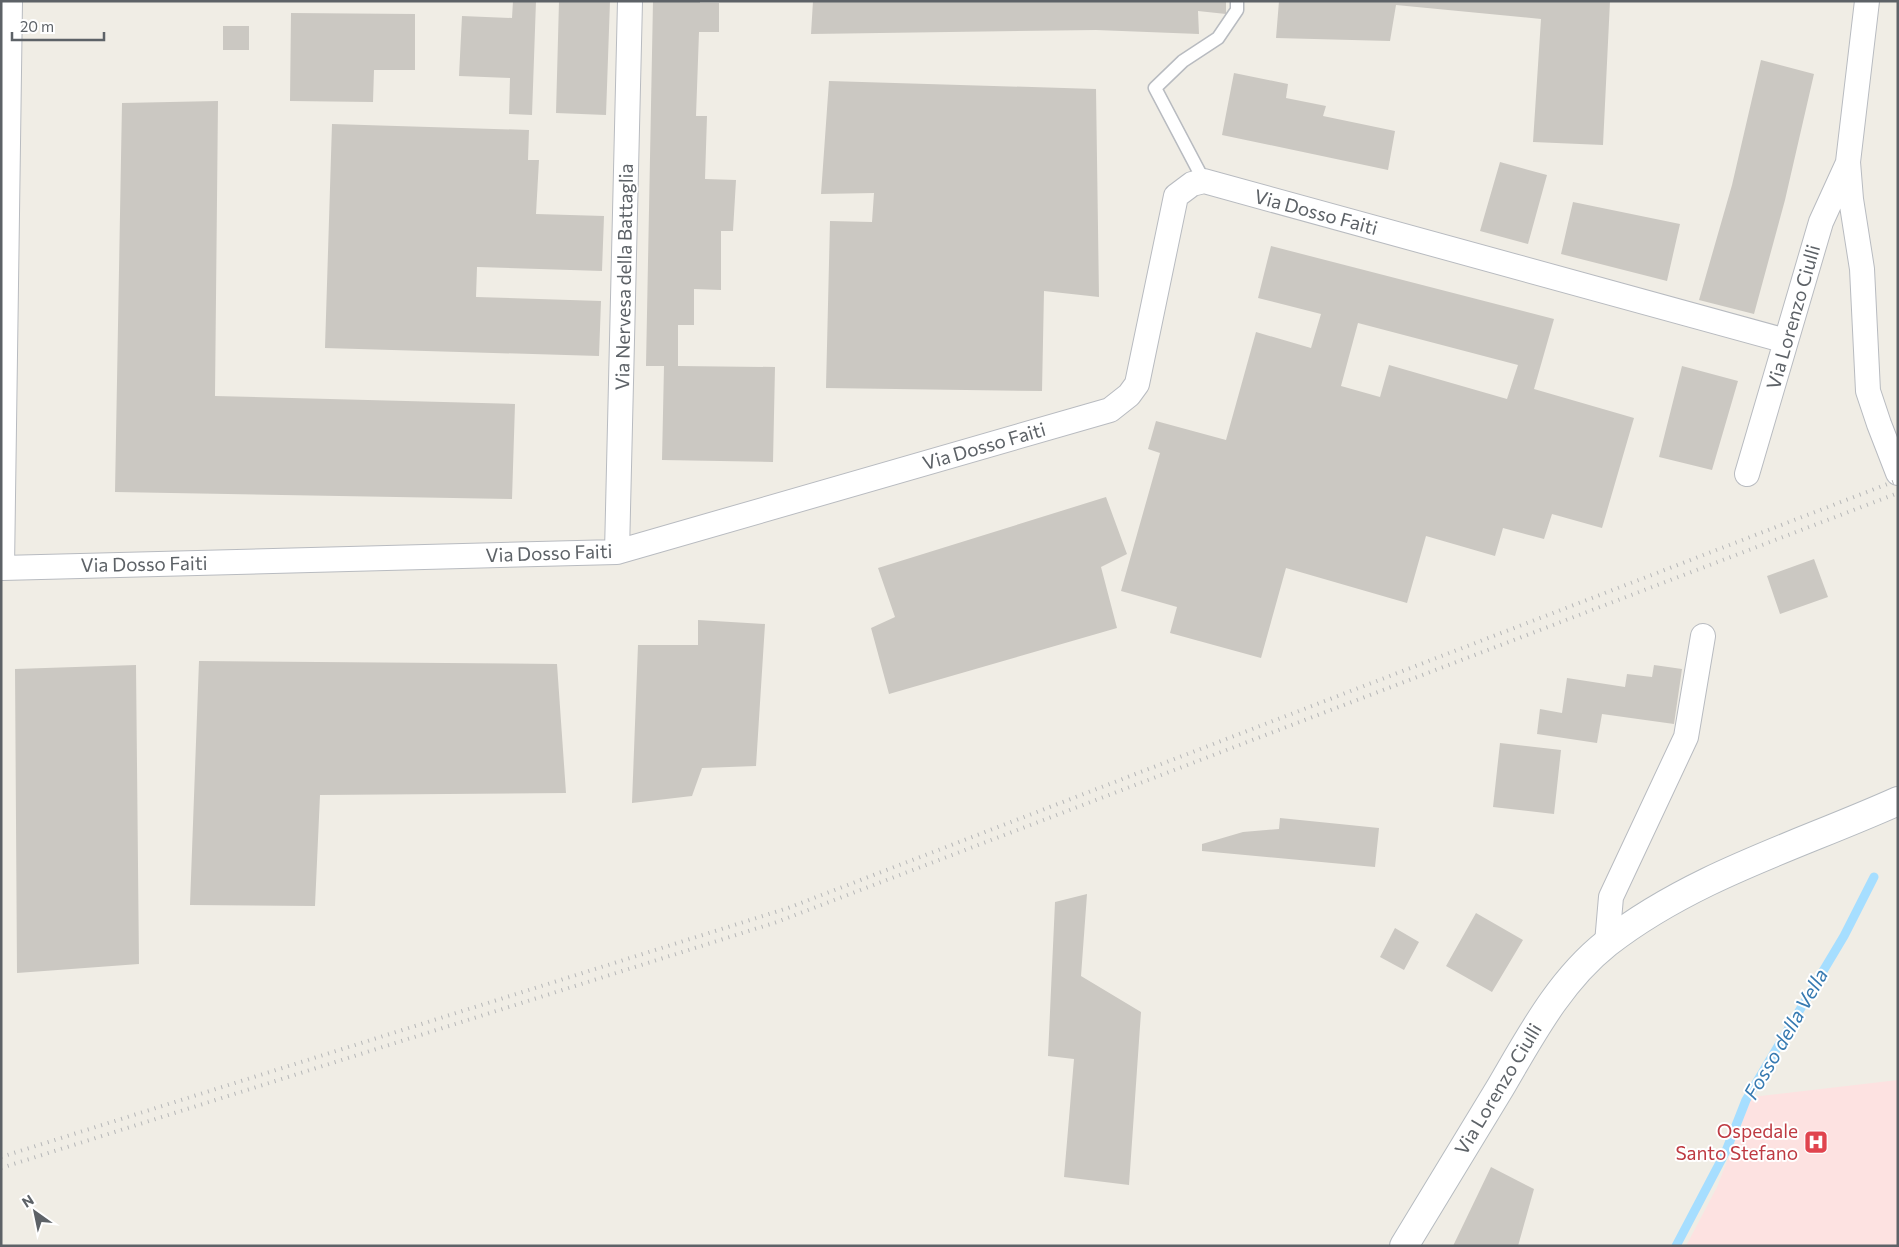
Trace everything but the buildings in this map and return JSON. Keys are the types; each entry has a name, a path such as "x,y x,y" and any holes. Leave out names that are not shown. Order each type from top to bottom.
{"street":[{"path":"2,568 10,1"},
{"name":"Via Nervesa della Battaglia","path":"618,552 630,1"},
{"name":"Via Lorenzo Ciulli","path":"1867,1 1848,162 1850,199 1862,269 1868,391 1878,424 1898,473"},
{"name":"Via Lorenzo Ciulli","path":"1747,474 1821,222 1848,162"},
{"name":"Via Dosso Faiti","path":"2,568 618,552 1110,410 1129,395 1137,384 1176,196 1192,184 1204,181 1786,341"},
{"path":"1607,944 1611,896 1686,737 1704,636"},
{"name":"Via Lorenzo Ciulli","path":"1404,1246 1543,1016 1578,971 1607,944 1664,905 1721,875 1898,801"}],"lane":[{"path":"1204,181 1154,88 1182,61 1218,38 1237,10 1237,1"}],"shaded area":[{"name":"Ospedale Santo Stefano","path":"1898,1080 1898,1246 1686,1246 1717,1187 1752,1097"}],"waterway":[{"name":"Fosso della Vella","path":"1676,1246 1726,1151 1746,1100 1844,936 1874,877"}],"railway":[{"path":"1,1157 788,908 1898,480"},
{"path":"1,1168 777,922 1898,493"}],"place":[{"name":"Ospedale Santo Stefano","path":"1816,1142"}]}
